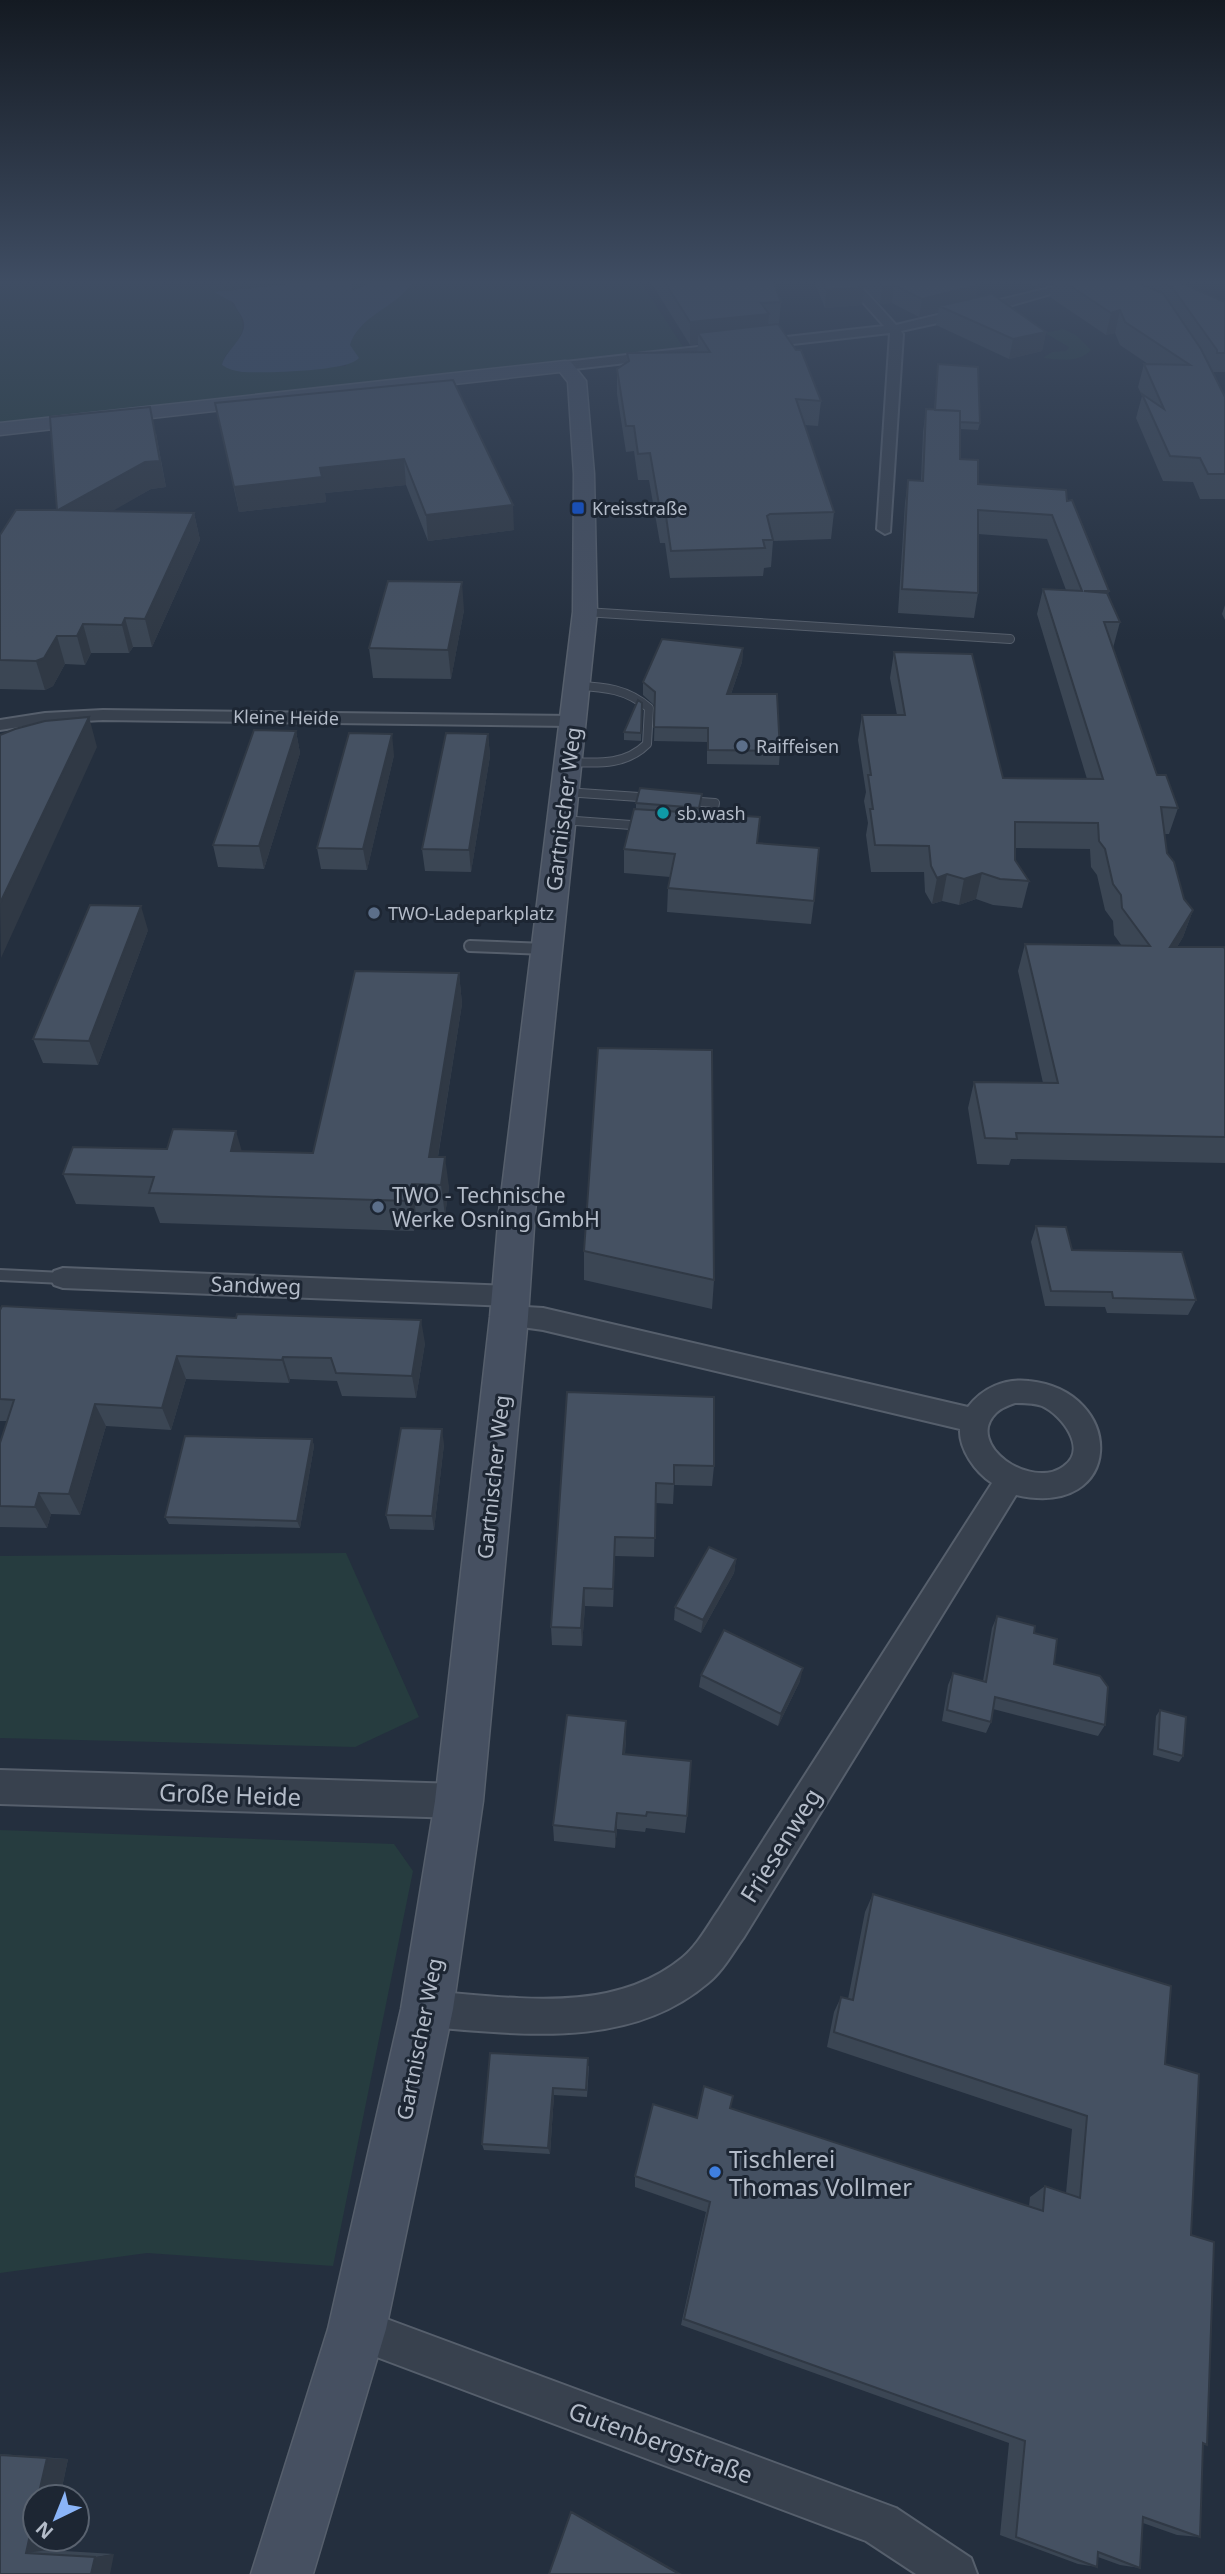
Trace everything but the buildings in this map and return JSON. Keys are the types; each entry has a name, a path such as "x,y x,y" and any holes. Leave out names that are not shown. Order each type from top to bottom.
{"street":[{"path":"0,429 250,401"},
{"name":"Gartnischer Weg","path":"282,2574 357,2329 427,2009 459,1801 510,1306 517,1212 585,612 584,474 579,401"},
{"path":"886,529 893,401"},
{"name":"Kleine Heide","path":"0,725 45,718 103,715 575,703"},
{"name":"Sandweg","path":"63,1278 510,1306"},
{"path":"510,1306 543,1319 974,1420"},
{"path":"1013,1391 1049,1397 1066,1407 1079,1420 1087,1435 1089,1450 1085,1464 1076,1475 1062,1483 1045,1487 1010,1479 995,1471 979,1453 973,1433 974,1420 982,1406 995,1396 1013,1391"},
{"name":"Friesenweg","path":"427,2009 551,2016 600,2014 645,2002 695,1970 731,1924 1010,1479"},
{"name":"Große Heide","path":"0,1787 459,1801"},
{"name":"Gutenbergstraße","path":"357,2329 880,2524 955,2574"}],"lane":[{"path":"585,612 1010,639"},
{"path":"565,791 620,761 634,757 647,744 649,708 625,690 610,687 575,703"},
{"path":"565,791 664,799"},
{"path":"565,791 655,827"},
{"path":"677,800 715,803 710,831 696,830"},
{"path":"470,946 546,949"},
{"name":"Sandweg","path":"0,1275 63,1278"}],"green space":[{"path":"0,401 197,401 0,423"},
{"path":"346,1553 419,1717 355,1747 0,1738 0,1556"},
{"path":"0,1830 394,1844 413,1871 333,2266 147,2253 0,2273"}],"place":[{"name":"Kreisstraße","path":"578,508"},
{"name":"Raiffeisen","path":"742,746"},
{"name":"sb.wash","path":"663,813"},
{"name":"TWO-Ladeparkplatz","path":"374,913"},
{"name":"TWO - Technische Werke Osning GmbH","path":"378,1207"},
{"name":"Tischlerei Thomas Vollmer","path":"715,2172"}]}
